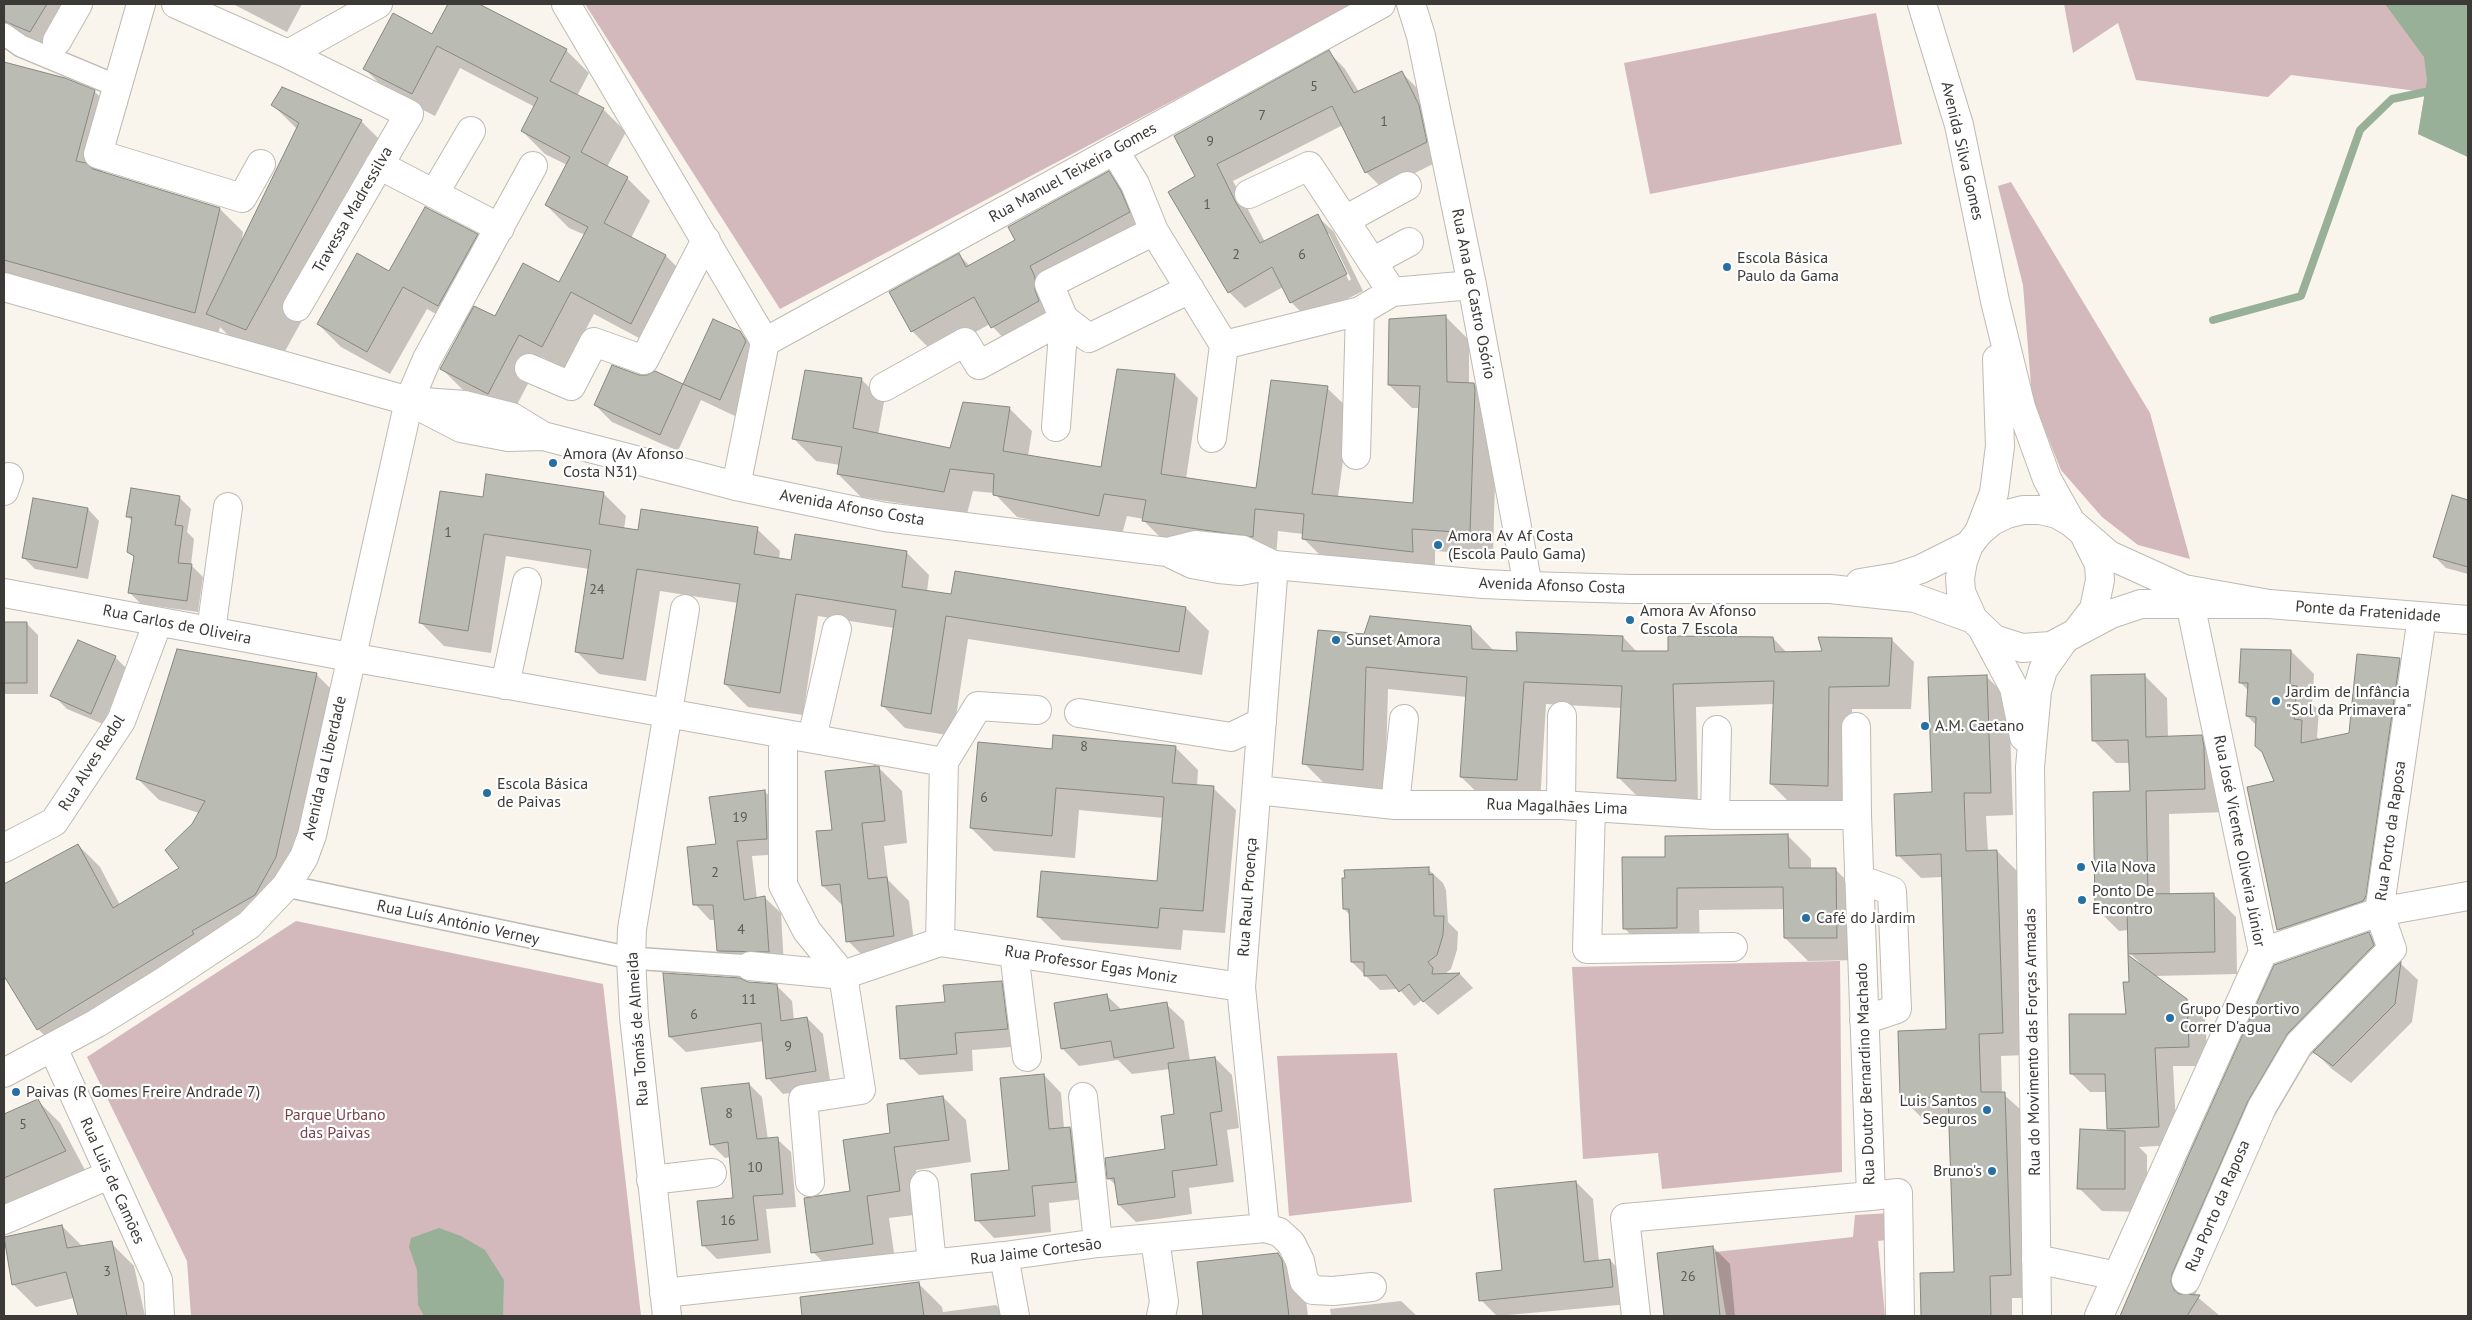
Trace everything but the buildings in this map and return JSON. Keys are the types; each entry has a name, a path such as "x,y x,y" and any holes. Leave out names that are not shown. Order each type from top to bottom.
{"street":[{"path":"57,41 78,4"},
{"path":"141,4 98,154 242,198 261,164"},
{"path":"176,4 288,54 378,4"},
{"path":"566,4 765,342 736,486"},
{"name":"Rua Manuel Teixeira Gomes","path":"765,342 1381,4"},
{"name":"Rua Ana de Castro Osório","path":"1411,4 1421,36 1472,285 1528,586"},
{"name":"Avenida Silva Gomes","path":"1922,4 1959,125 1995,300"},
{"path":"4,34 21,46 117,86"},
{"name":"Travessa Madressilva","path":"288,54 409,114 297,307"},
{"path":"434,194 471,131"},
{"path":"1114,150 1135,184 1154,230 1224,345 1212,438"},
{"path":"379,166 500,228"},
{"name":"Avenida da Liberdade","path":"4,1073 53,1048 163,982 250,925 286,886 304,857 312,835 350,657 409,401 427,359 533,166"},
{"path":"1249,194 1309,166 1392,292"},
{"path":"1345,220 1407,186"},
{"path":"1056,427 1064,319 1049,284 1154,230"},
{"path":"529,368 571,386 594,342 644,360 706,240"},
{"path":"1372,262 1408,242"},
{"path":"1224,345 1360,311 1392,292 1472,285"},
{"name":"Avenida Afonso Costa","path":"4,287 409,401 461,428 508,437 543,436 736,486 885,517 1167,552 1192,564 1226,570 1240,571 1274,565 1483,584 1528,586 1630,589 1830,589"},
{"path":"1064,319 1089,338 1190,289"},
{"path":"1995,300 2020,407 2047,479 2093,548 2099,564 2100,580 2094,609 2043,670 2037,691 2030,767"},
{"path":"1995,300 2000,446 1994,493 1963,561 1960,578 1966,606 2014,688 2030,767"},
{"path":"1356,455 1360,311"},
{"path":"884,387 965,342 979,365 1064,319"},
{"path":"211,631 228,507"},
{"path":"1830,589 1898,577 1947,558 1974,539 1992,521 2007,514 2024,510 2040,510 2056,514 2078,528 2109,555 2184,590 2269,604"},
{"name":"Rua Raul Proença","path":"1265,1228 1241,987 1274,565"},
{"path":"505,685 527,582"},
{"path":"1830,589 1915,598 1978,625 2008,645 2036,649 2070,636 2111,614 2141,604 2269,604"},
{"name":"Rua Carlos de Oliveira","path":"4,593 350,657"},
{"name":"Rua José Vicente Oliveira Júnior","path":"2099,1316 2263,952 2190,603"},
{"name":"Ponte da Fratenidade","path":"2269,604 2468,620"},
{"path":"668,714 685,609"},
{"name":"Rua Porto da Raposa","path":"2186,1280 2262,1106 2299,1044 2392,949 2379,912 2422,616"},
{"name":"Rua Alves Redol","path":"4,848 54,822 121,721 158,622"},
{"path":"812,738 837,629"},
{"path":"350,657 944,762"},
{"path":"940,942 944,762 978,706 1037,710"},
{"path":"1079,713 1231,737 1262,722"},
{"name":"Rua Tomás de Almeida","path":"666,1304 634,1017 631,958 632,929 668,714"},
{"path":"1561,805 1562,716"},
{"path":"1395,804 1404,719"},
{"name":"Rua Doutor Bernardino Machado","path":"1636,1316 1625,1218 1870,1196 1857,815 1856,727"},
{"path":"1715,815 1717,730"},
{"path":"782,734 784,885 807,931 843,975 861,1090 803,1098 810,1182"},
{"name":"Rua do Movimento das Forças Armadas","path":"2030,767 2037,1316"},
{"name":"Rua Magalhães Lima","path":"1257,790 1395,804 1561,805 1715,815 1857,815"},
{"path":"1591,807 1587,949 1733,947"},
{"name":"Rua Luís António Verney","path":"286,886 631,958 750,966"},
{"path":"2263,952 2379,912 2468,896"},
{"name":"Rua Professor Egas Moniz","path":"843,975 940,942 1241,987"},
{"path":"1014,953 1027,1057"},
{"path":"750,966 843,975"},
{"name":"Rua Luis de Camões","path":"53,1048 158,1280 160,1316"},
{"path":"1083,1097 1098,1243"},
{"path":"651,1180 712,1173"},
{"path":"4,1220 110,1176"},
{"path":"924,1185 932,1264"},
{"path":"1870,1196 1898,1193 1900,1316"},
{"path":"1265,1228 1279,1232 1291,1243 1300,1261 1304,1281 1313,1290 1333,1291 1372,1287"},
{"name":"Rua Jaime Cortesão","path":"666,1304 932,1264 1098,1243 1155,1240 1265,1228"},
{"path":"1155,1240 1164,1302 1161,1316"},
{"path":"1004,1256 1014,1316"},
{"path":"2036,1259 2117,1276"}],"green space":[{"path":"585,4 1355,4 780,309"},
{"path":"2064,4 2468,4 2468,157 2418,134 2425,92 2291,75 2268,97 2136,80 2118,23 2073,53"},
{"path":"1876,13 1902,144 1650,194 1624,63"},
{"path":"2011,182 2150,413 2190,559 2138,545 2102,517 2061,470 2032,398 2023,285 1998,186"},
{"name":"Parque Urbano das Paivas","path":"296,921 603,984 641,1316 191,1316 187,1261 87,1057"},
{"path":"1840,961 1842,1172 1662,1189 1658,1153 1583,1159 1572,967"},
{"path":"1397,1053 1412,1202 1289,1216 1277,1056"},
{"path":"1892,1213 1895,1239 1878,1241 1885,1316 1726,1316 1715,1252 1853,1237 1855,1215"}],"shaded area":[{"path":"2385,4 2468,4 2468,157 2418,134 2427,80 2424,57"},
{"path":"439,1228 461,1236 485,1250 504,1280 503,1316 424,1316 418,1305 417,1270 409,1247 411,1238"}],"waterway":[{"path":"2213,320 2301,296 2360,130 2392,99 2425,92"}],"place":[{"name":"Escola Básica Paulo da Gama","path":"1727,267"},
{"name":"Amora (Av Afonso Costa N31)","path":"553,463"},
{"name":"Amora Av Af Costa (Escola Paulo Gama)","path":"1438,545"},
{"name":"Amora Av Afonso Costa 7 Escola","path":"1630,620"},
{"name":"Sunset Amora","path":"1336,640"},
{"name":"Jardim de Infância \"Sol da Primavera\"","path":"2276,701"},
{"name":"A.M. Caetano","path":"1925,726"},
{"name":"Escola Básica de Paivas","path":"487,793"},
{"name":"Vila Nova","path":"2081,867"},
{"name":"Ponto De Encontro","path":"2082,900"},
{"name":"Café do Jardim","path":"1806,918"},
{"name":"Grupo Desportivo Correr D'agua","path":"2170,1018"},
{"name":"Paivas (R Gomes Freire Andrade 7)","path":"16,1092"},
{"name":"Luis Santos Seguros","path":"1987,1110"},
{"name":"Bruno's","path":"1992,1171"}]}
